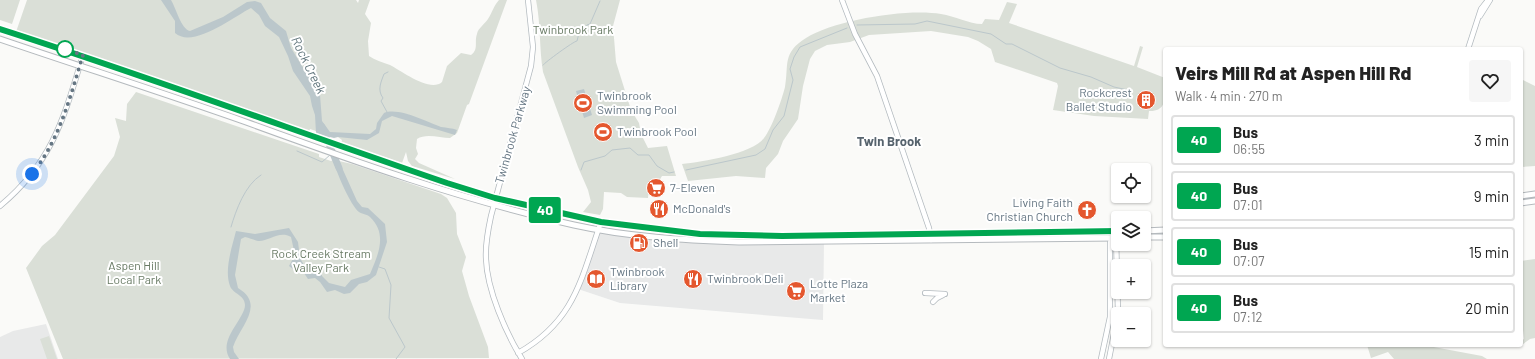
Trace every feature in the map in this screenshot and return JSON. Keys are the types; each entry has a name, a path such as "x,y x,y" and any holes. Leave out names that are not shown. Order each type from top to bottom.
{"main road":[{"path":"0,29 83,55 130,73 337,145 495,198 601,222 700,234 1110,238"},
{"path":"0,39 145,87 341,156 494,204 575,225 627,234 694,240 781,242 1111,231"},
{"path":"1523,196 1535,194"},
{"path":"1523,203 1535,201"},
{"path":"1151,230 1163,230"},
{"path":"781,242 782,236"},
{"path":"1151,237 1163,237"}],"street":[{"name":"Twinbrook Parkway","path":"522,359 502,319 495,299 486,259 488,231 495,198 531,66 533,47 528,0"},
{"path":"842,0 855,34 878,76 931,237"},
{"path":"1469,47 1480,16 1489,0"},
{"path":"0,206 26,181 47,153 62,122 83,55"},
{"path":"518,353 542,338 559,322 573,300 601,222"},
{"path":"1101,359 1110,317 1110,238"},
{"path":"1108,359 1118,313 1117,251"},
{"path":"925,293 945,294 933,302"}],"shaded area":[{"path":"161,0 171,0 181,22 190,31 223,17 247,2 255,1 261,3 270,18 286,31 291,48 320,95 322,121 330,132 370,134 376,129 377,123 384,113 397,112 405,113 441,127 457,130 455,135 392,116 382,121 379,133 367,140 338,137 334,138 318,134 316,133 315,115 310,96 293,71 279,37 265,26 259,15 251,8 213,30 192,37 183,37 175,33 175,21"},
{"name":"Twinbrook Swimming Pool","path":"584,89 592,115 584,118 581,108 577,108 575,103 579,102 576,91"},
{"path":"333,160 339,161 357,201 362,207 368,208 385,224 387,242 376,275 367,282 359,284 350,293 344,294 335,290 327,292 315,278 308,279 304,273 298,273 289,266 295,255 291,237 287,235 278,235 262,241 245,237 241,239 235,275 238,288 250,301 251,309 233,347 234,352 239,359 230,359 227,352 229,337 244,311 245,305 243,299 232,289 228,280 229,258 236,231 255,234 289,228 298,242 300,258 304,265 320,266 322,276 329,283 345,287 351,280 370,274 380,245 379,230 370,217 359,212 355,208 340,179"},
{"path":"599,229 694,240 824,242 823,320 620,303 578,289"},
{"path":"46,324 58,359 0,359 0,337 13,331"}],"green space":[{"path":"0,0 20,0 12,24 0,20"},
{"path":"27,0 356,0 358,3 359,0 370,0 365,14 371,23 368,41 369,56 390,65 423,83 437,85 442,82 447,66 461,53 471,55 473,53 476,48 476,37 478,32 488,19 495,5 499,0 507,0 457,133 450,138 425,136 417,139 416,148 418,154 415,159 419,163 455,179 412,166 408,161 406,152 402,163 341,143 342,140 338,137 342,137 316,127 316,131 310,129 309,132 16,32"},
{"name":"Twinbrook Pool","path":"536,0 620,0 613,26 616,62 631,110 639,123 641,134 648,148 667,146 676,176 662,176 659,181 650,181 648,198 627,197 621,193 604,192 603,209 600,215 583,212 591,202 588,190 543,72 539,18"},
{"path":"1007,2 1017,4 1009,23 1134,66 1140,46 1143,47 1137,67 1163,77 1163,105 1160,108 1149,111 1148,119 1094,116 1053,110 1058,86 1057,83 995,62 991,49 978,41 968,37 931,31 869,35 850,42 827,45 815,51 810,59 803,86 798,119 783,141 778,154 766,168 765,178 736,176 688,181 682,164 714,159 738,153 758,144 764,138 773,121 784,92 790,54 798,43 806,38 834,26 891,14 941,14 972,23 982,24 985,19 999,20"},
{"path":"1523,80 1535,86 1535,166 1523,167"},
{"path":"136,92 319,154 319,157 331,161 333,160 333,162 340,163 339,161 352,164 441,194 447,198 456,213 457,234 466,257 462,271 469,296 488,347 489,358 63,359 26,268 42,246 55,235 114,156 120,137 115,118 126,121 127,104"},
{"path":"1535,259 1535,338 1530,339 1523,344 1524,339 1523,261"},
{"path":"49,336 57,359 47,359 40,339"},
{"path":"1368,347 1434,347 1482,356 1487,359 1394,359 1388,352 1371,358"}],"waterway":[{"path":"543,65 559,52 577,41 579,33 590,24 600,1"},
{"path":"857,25 915,24 927,21 991,34 1006,44 1012,44 1060,68 1091,77 1114,87 1128,90"},
{"path":"686,170 756,155 765,149 773,130 784,116 793,80 790,69 794,57 800,47 847,28"},
{"path":"387,112 381,101 383,98 380,89 384,74 388,72"},
{"name":"Rock Creek","path":"322,127 339,168"},
{"path":"581,170 584,162 605,156 612,150 630,148 638,155 649,155 657,166 669,173 674,172"},
{"path":"297,151 322,162 330,155"},
{"path":"231,227 238,206 246,191 255,179 261,175"},
{"path":"379,267 385,269 391,285 389,318 405,347 396,359"}],"bus line":[{"name":"40","path":"0,29 77,53 130,73 447,183 513,203 601,222 700,234 768,236 1111,231"}],"place":[{"name":"Rockcrest Ballet Studio","path":"1146,100"},
{"name":"Twinbrook Swimming Pool","path":"583,103"},
{"name":"Twinbrook Pool","path":"603,132"},
{"name":"7-Eleven","path":"656,188"},
{"name":"McDonald's","path":"659,209"},
{"name":"Living Faith Christian Church","path":"1087,210"},
{"name":"Shell","path":"639,243"},
{"name":"Twinbrook Library","path":"596,279"},
{"name":"Twinbrook Deli","path":"693,279"},
{"name":"Lotte Plaza Market","path":"796,291"}],"district":[{"name":"Twin Brook","path":"889,141"}],"route":[{"path":"32,174 47,153 62,122 72,96 83,55 65,49"}],"park label":[{"name":"Twinbrook Park","path":"573,30"},
{"name":"Rock Creek Stream Valley Park","path":"321,261"},
{"name":"Aspen Hill Local Park","path":"134,273"}]}
